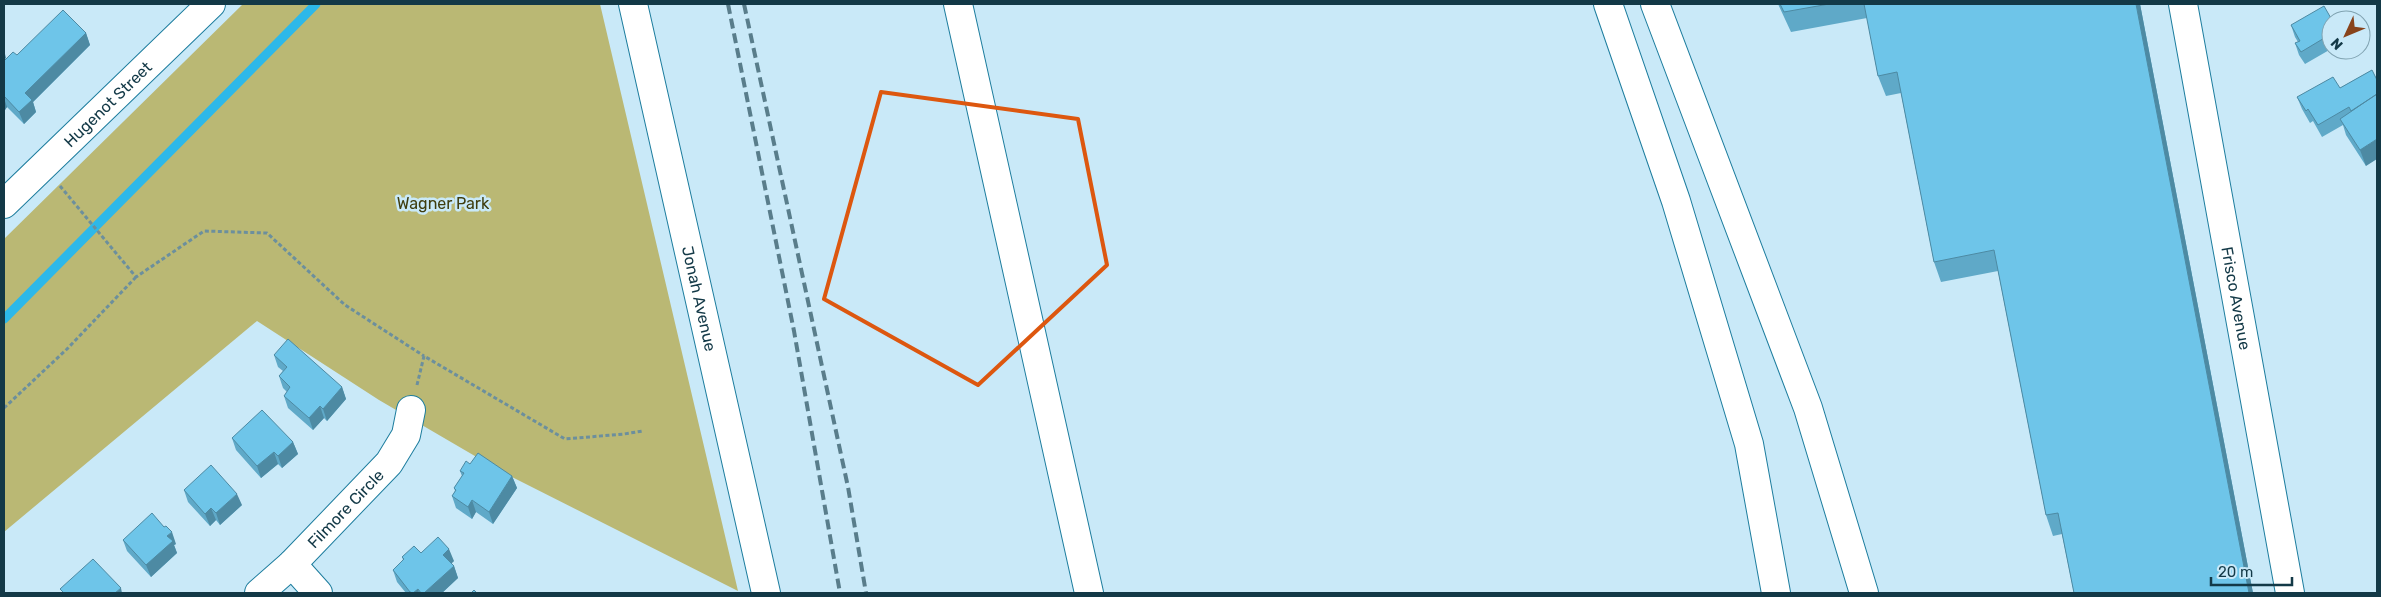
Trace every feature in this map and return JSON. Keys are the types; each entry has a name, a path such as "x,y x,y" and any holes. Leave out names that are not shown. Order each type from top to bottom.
{"street":[{"name":"Hugenot Street","path":"4,204 211,4"},
{"name":"Jonah Avenue","path":"633,4 766,593"},
{"path":"958,4 1089,593"},
{"path":"1608,4 1676,201 1749,444 1776,593"},
{"path":"1655,4 1808,408 1864,593"},
{"name":"Frisco Avenue","path":"2183,4 2290,593"},
{"name":"Filmore Circle","path":"259,593 292,564 389,463 406,435 411,410"},
{"path":"292,564 318,593"}],"path":[{"path":"43,166 136,277"},
{"path":"4,408 67,349 136,277 204,231 267,233 345,305 424,356 565,439 643,431"},
{"path":"411,410 424,356"}],"highlighted area":[{"path":"881,92 1078,119 1107,265 978,385 824,299"}],"green space":[{"name":"Wagner Park","path":"243,4 600,4 738,591 504,473 379,400 257,321 4,532 4,239"}],"building":[{"path":"1780,4 1829,4 1784,12"},
{"path":"1864,4 2136,4 2249,593 2074,593 2058,513 2046,515 1994,250 1934,262 1897,72 1878,76"},
{"path":"2324,6 2326,10 2321,10 2321,40 2301,52 2295,43 2300,41 2291,25"},
{"path":"63,10 86,33 25,93 32,100 19,112 4,96 4,61 13,52 17,55"},
{"path":"2372,70 2377,80 2377,94 2351,111 2349,107 2318,125 2308,109 2306,111 2297,97 2333,77 2340,88"},
{"path":"2377,94 2377,139 2360,150 2340,119"},
{"path":"288,339 342,387 323,409 320,406 309,418 284,396 290,387 279,376 287,367 274,355"},
{"path":"262,410 293,442 278,456 274,452 257,466 232,438"},
{"path":"478,453 512,476 489,512 472,500 468,507 452,496 456,490 454,488 464,473 460,471 466,461 470,464"},
{"path":"211,465 237,494 216,513 211,508 205,514 184,490"},
{"path":"152,513 164,527 166,526 172,532 167,536 173,541 146,565 123,540"},
{"path":"438,537 449,549 443,555 454,566 424,593 421,593 418,589 413,593 410,592 393,570 404,559 402,557 414,546 421,553"},
{"path":"93,559 121,588 115,593 64,593 60,589"}],"waterway":[{"path":"4,319 316,4"}],"railway":[{"path":"728,4 794,331 840,593"},
{"path":"744,4 848,487 866,593"}]}
